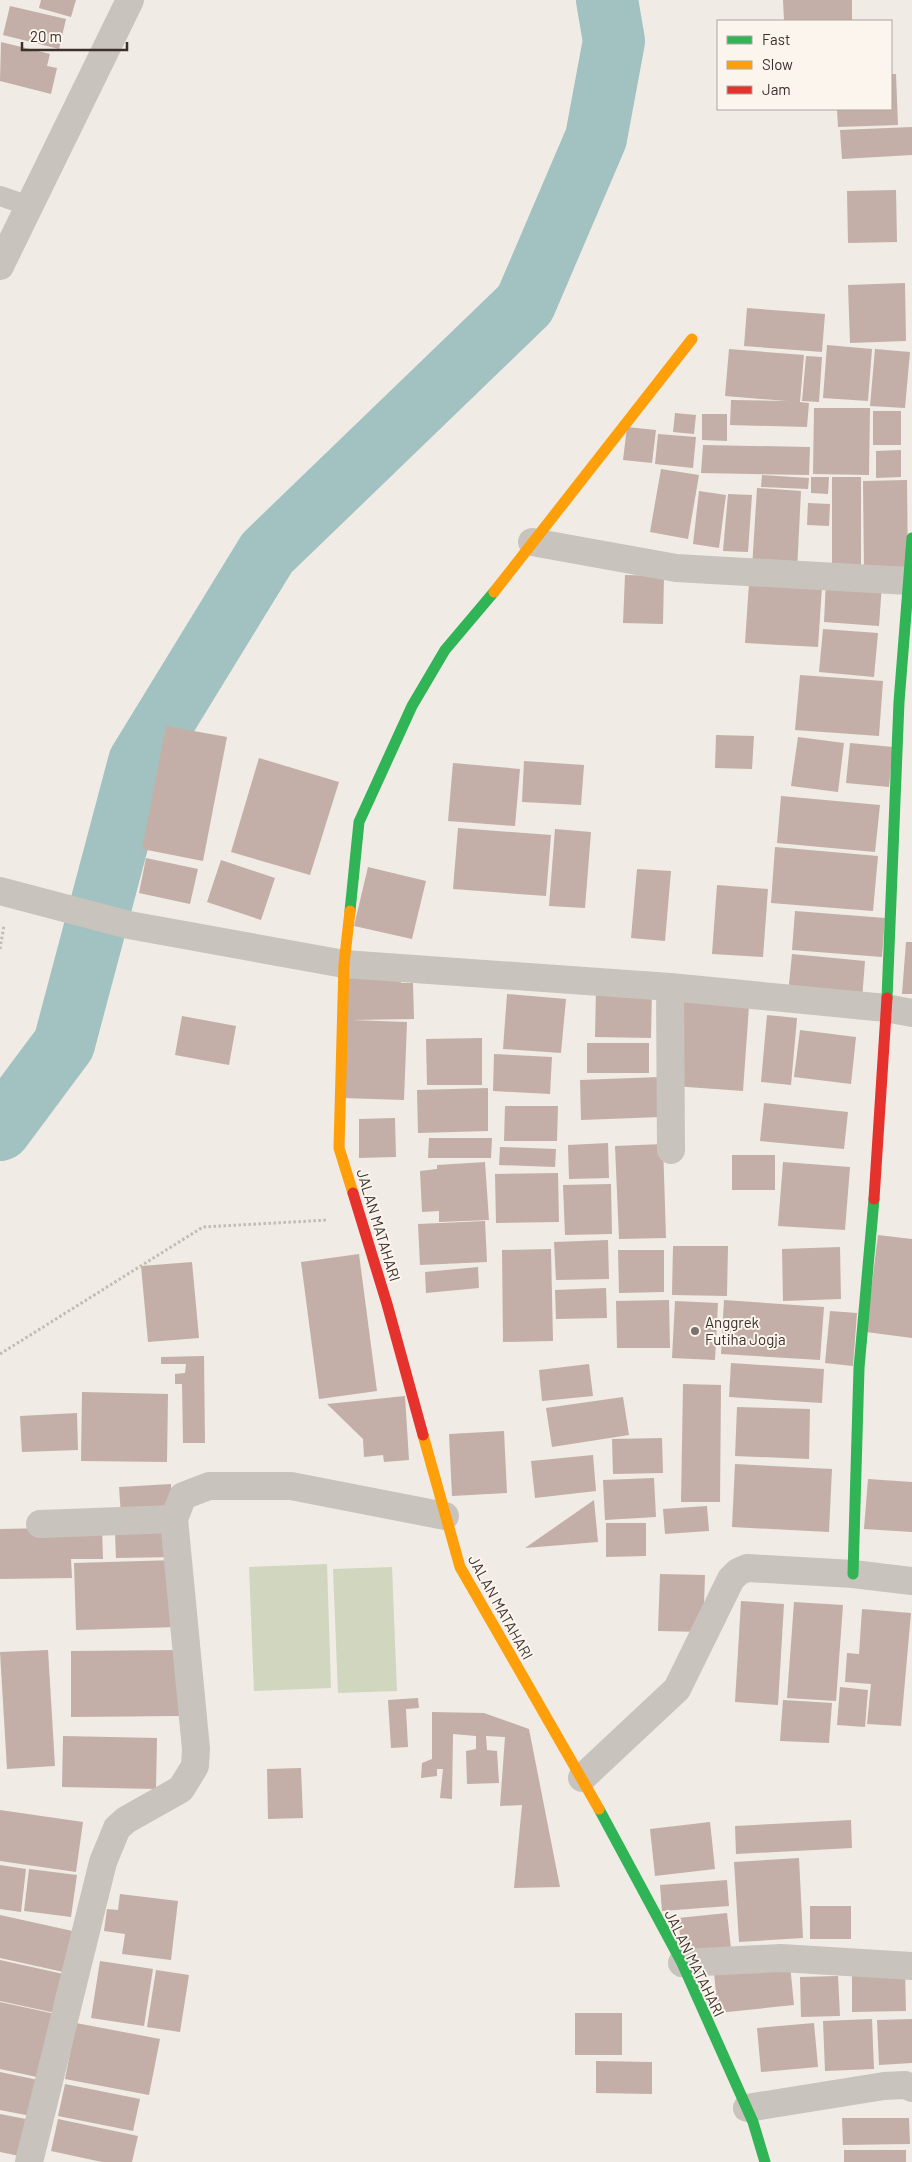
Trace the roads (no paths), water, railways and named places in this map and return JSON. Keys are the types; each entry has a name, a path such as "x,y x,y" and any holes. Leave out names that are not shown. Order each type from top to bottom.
{"street":[{"path":"0,266 130,0"},
{"name":"JALAN MATAHARI","path":"692,339 495,591 445,650 412,706 359,822 344,964 339,1148 387,1304 460,1567 582,1778 682,1963 753,2122 765,2162"},
{"path":"853,1574 859,1368 877,1162 886,1008 899,702 912,538"},
{"path":"532,542 676,568 909,581"},
{"path":"0,891 130,925 344,964 670,987 886,1008 912,1013"},
{"path":"670,987 671,1150"},
{"path":"29,2162 103,1862 117,1828 126,1820 181,1789 195,1766 196,1749 174,1519 183,1496 209,1486 291,1486 445,1516"},
{"path":"40,1524 174,1519"},
{"path":"582,1778 677,1689 731,1579 738,1572 747,1568 853,1574 912,1581"},
{"path":"682,1963 781,1958 912,1966"},
{"path":"747,2108 884,2086 905,2085 912,2088"}],"lane":[{"path":"0,196 30,206"}],"waterway":[{"path":"0,1130 64,1044 139,762 267,553 525,304 596,138 614,41 607,0"}],"place":[{"name":"Anggrek Futiha Jogja","path":"695,1331"}]}
